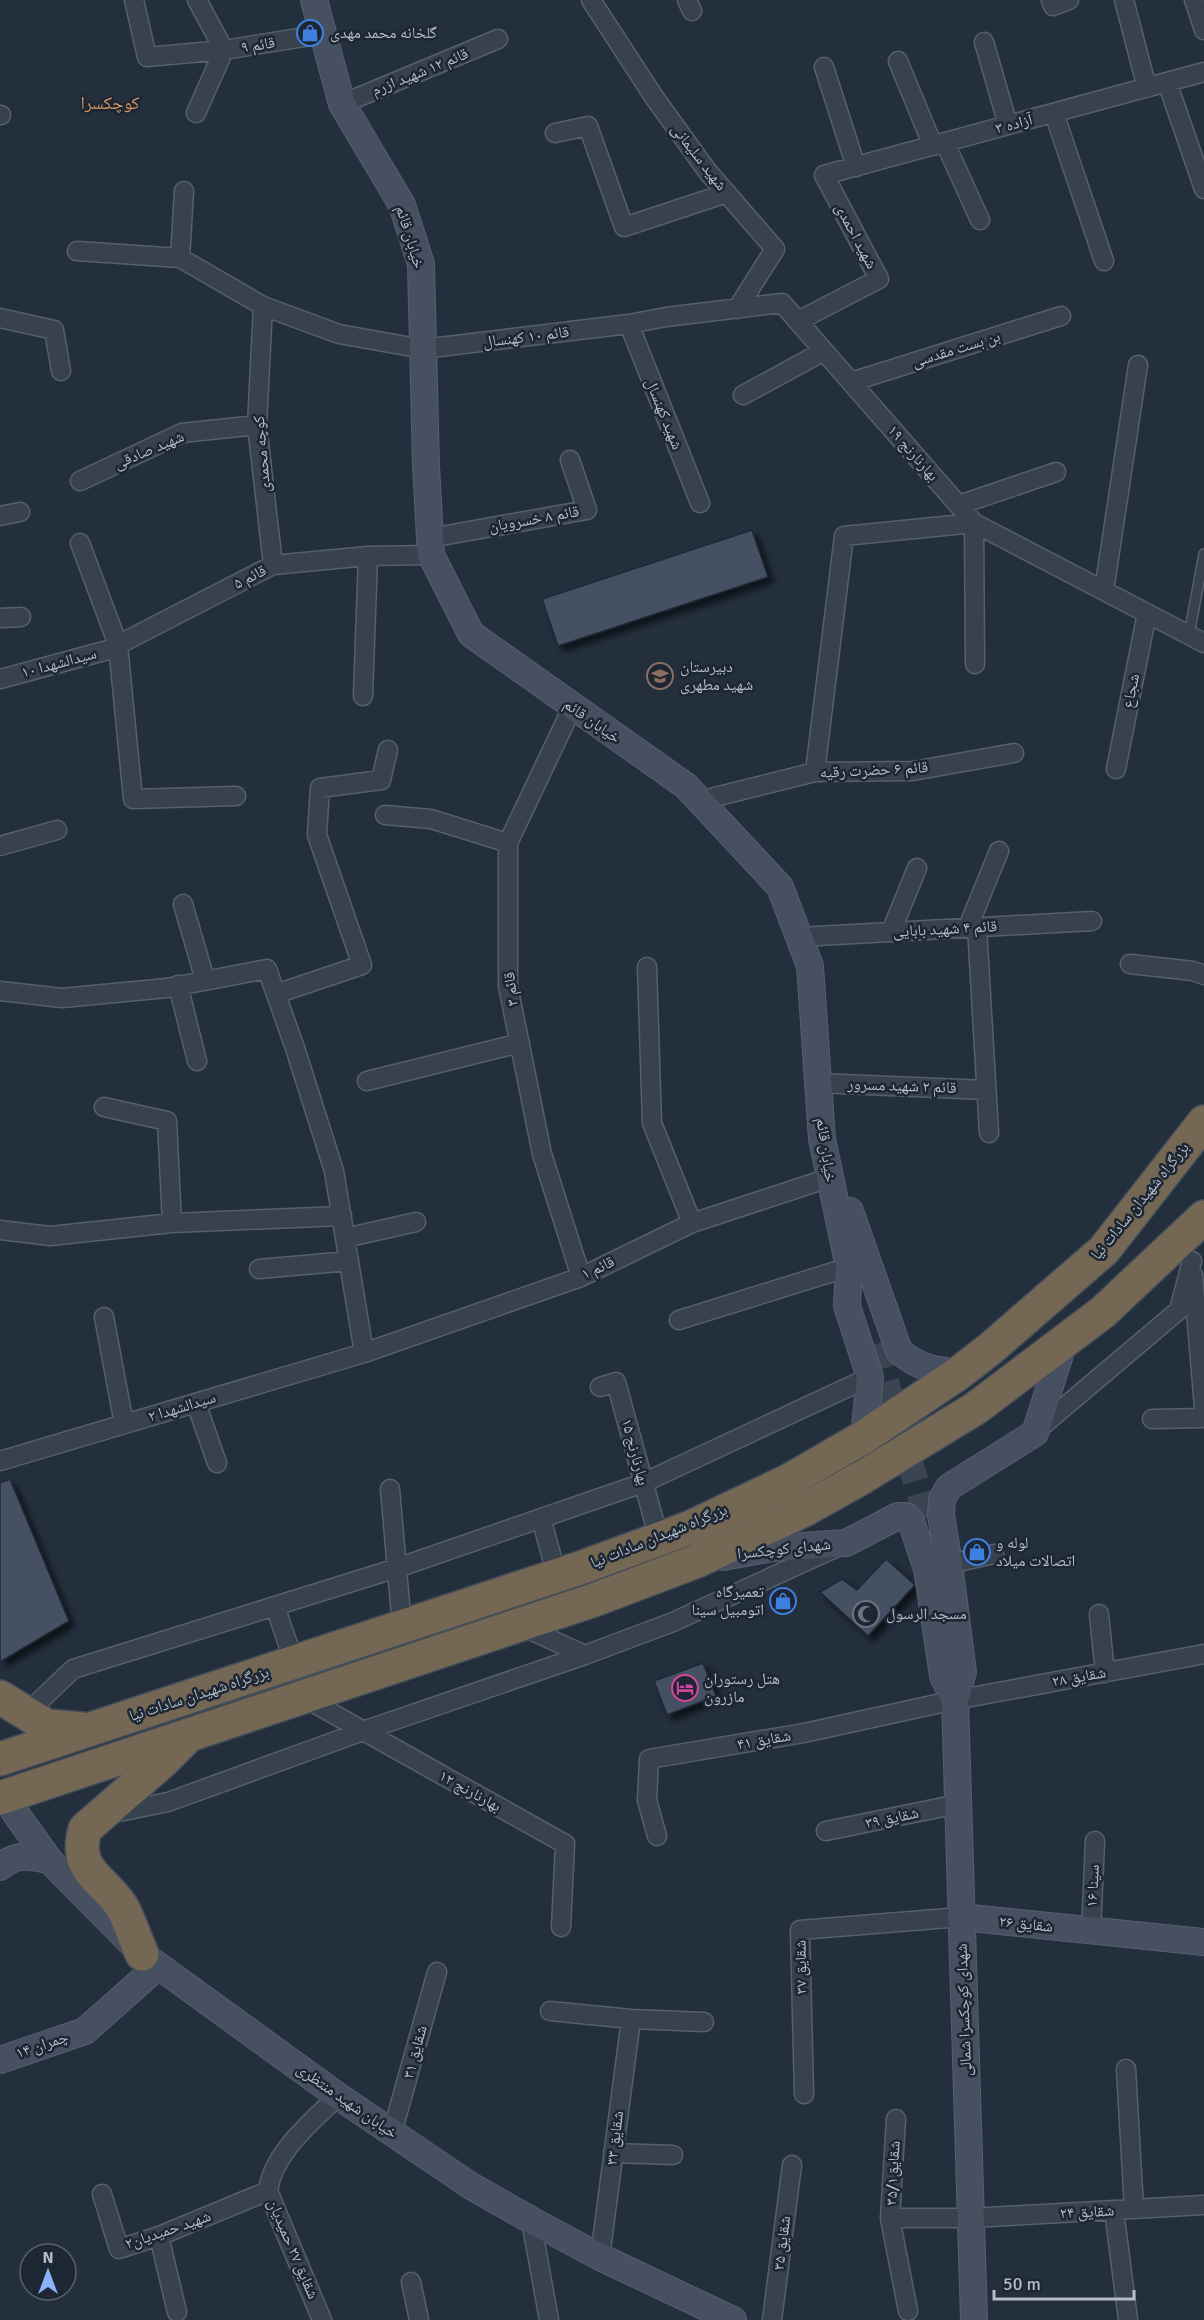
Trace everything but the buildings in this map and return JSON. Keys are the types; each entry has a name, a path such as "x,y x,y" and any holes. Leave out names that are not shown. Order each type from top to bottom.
{"highway":[{"name":"بزرگراه شهیدان سادات نیا","path":"0,1759 557,1576 689,1527 788,1481 864,1437 959,1373 1104,1250 1204,1122"},
{"path":"1139,1203 1204,1146"},
{"path":"7,1804 189,1735 521,1626 697,1561 804,1510 976,1408 1103,1312 1188,1260 1204,1217"},
{"path":"13,1706 47,1726 90,1730"},
{"path":"150,1960 122,1908 84,1864 81,1844 85,1829 162,1762 189,1735"}],"main road":[{"name":"خیابان قائم","path":"315,0 342,104 402,205 421,264 431,546 471,634 572,708 686,786 780,887 810,966 822,1139 849,1267 847,1306 870,1377 864,1437"},
{"path":"829,1178 847,1202 900,1351 915,1364 959,1373"},
{"path":"849,1267 875,1344"},
{"path":"1035,1432 1065,1342"},
{"name":"شهدای کوچکسرا","path":"955,1700 943,1676 938,1566 942,1499 949,1487 1035,1432"},
{"name":"شهدای کوچکسرا","path":"697,1561 773,1548 846,1543 898,1516 906,1516 938,1566"},
{"name":"شهدای کوچکسرا شمالی","path":"955,1700 974,2320"},
{"name":"خیابان شهید منتظری","path":"7,1804 50,1860 150,1960 338,2096 471,2186 600,2256 733,2320"},
{"path":"0,1867 6,1862 29,1855 50,1860"},
{"name":"شقایق ۲۶","path":"961,1917 1204,1942"},
{"name":"چمران ۱۴","path":"0,2060 85,2031 150,1960"}],"street":[{"path":"134,0 147,57 225,50 197,0"},
{"name":"شهید سلیمانی","path":"591,0 654,98 708,172 775,249 736,309"},
{"path":"1051,0 1053,6 1069,0"},
{"path":"1124,0 1147,88"},
{"path":"1194,0 1204,30"},
{"name":"قائم ۹","path":"196,113 225,50 323,34"},
{"name":"قائم ۱۲ شهید ازرم","path":"342,104 498,39"},
{"path":"984,42 1008,125"},
{"path":"898,61 939,144 981,220"},
{"path":"824,67 856,167"},
{"name":"آزاده ۳","path":"824,175 1204,72"},
{"path":"1167,82 1204,189"},
{"path":"1054,113 1104,261"},
{"path":"555,133 588,126 624,227 727,193"},
{"name":"شهید احمدی","path":"798,321 879,279 824,175"},
{"path":"76,252 180,258 184,191"},
{"name":"قائم ۱۰ کهنسال","path":"180,258 263,306 339,334 423,349 629,324"},
{"name":"بهارنارنج ۱۹","path":"629,324 666,317 782,303 974,524 1196,639"},
{"name":"کوچه محمدی","path":"263,306 257,425 273,565"},
{"name":"بن بست مقدسی","path":"851,382 1061,316"},
{"path":"0,318 54,330 60,371"},
{"name":"شهید کهنسال","path":"629,324 700,503"},
{"path":"743,395 824,351"},
{"path":"1104,591 1138,365"},
{"name":"شهید صادقی","path":"80,481 182,433 257,425"},
{"name":"قائم ۸ خسرویان","path":"431,546 586,510 570,460"},
{"path":"959,506 1056,472"},
{"path":"0,516 20,512"},
{"path":"815,772 844,536 974,524 975,664"},
{"path":"80,543 118,645 133,799 236,796"},
{"name":"قائم ۵","path":"118,645 273,565 368,556 431,546"},
{"path":"363,696 368,556"},
{"name":"شجاع","path":"1116,769 1147,614"},
{"path":"0,618 21,617"},
{"name":"سیدالشهدا ۱۰","path":"0,679 108,650 118,645"},
{"name":"قائم ۳","path":"572,708 508,843 508,986 542,1154 580,1277"},
{"path":"276,994 362,965 317,835 320,788 381,780 388,750"},
{"name":"قائم ۶ حضرت رقیه","path":"699,801 815,772 913,771 1014,753"},
{"path":"385,815 431,819 508,843"},
{"path":"0,846 57,830"},
{"path":"989,1133 973,927 999,851"},
{"path":"891,932 917,868"},
{"path":"183,904 206,980"},
{"name":"قائم ۴ شهید بابایی","path":"799,937 1092,921"},
{"path":"1130,964 1193,970 1204,975"},
{"path":"647,967 652,1123 692,1223"},
{"path":"0,992 62,998 178,986 267,969 296,1048 334,1171 364,1353"},
{"path":"178,986 197,1061"},
{"path":"367,1081 520,1043"},
{"name":"قائم ۲ شهید مسرور","path":"818,1083 987,1090"},
{"path":"104,1107 167,1121 172,1223"},
{"name":"قائم ۱","path":"364,1353 580,1277 692,1223 829,1178"},
{"path":"0,1230 50,1236 172,1223 342,1216"},
{"path":"345,1238 416,1222"},
{"path":"1188,1260 1204,1407"},
{"path":"1035,1432 1179,1310 1188,1260"},
{"path":"259,1269 349,1261"},
{"path":"679,1320 849,1267"},
{"path":"104,1317 124,1424"},
{"name":"سیدالشهدا ۲","path":"0,1461 364,1353"},
{"path":"13,1706 73,1669 397,1568 644,1483 870,1377"},
{"name":"بهارنارنج ۱۵","path":"600,1387 616,1382 658,1539"},
{"path":"196,1403 217,1463"},
{"path":"1152,1419 1204,1418"},
{"path":"390,1489 402,1627"},
{"path":"542,1518 557,1576"},
{"path":"101,1816 168,1802 363,1731 585,1655 673,1622 846,1543"},
{"path":"938,1566 994,1554"},
{"path":"275,1606 294,1662"},
{"path":"1099,1614 1105,1672"},
{"path":"521,1626 585,1655"},
{"name":"شقایق ۲۸","path":"955,1700 1204,1654"},
{"name":"بهارنارنج ۱۲","path":"303,1697 565,1844 561,1927"},
{"name":"شقایق ۴۱","path":"657,1836 647,1800 649,1759 804,1733 955,1700"},
{"name":"شقایق ۳۹","path":"825,1832 958,1804"},
{"name":"سینا ۱۶","path":"1091,1930 1095,1841"},
{"name":"شقایق ۳۷","path":"804,2094 800,1930 961,1917"},
{"name":"شقایق ۳۱","path":"393,2133 437,1972"},
{"path":"550,2011 631,2019 704,2022"},
{"name":"شقایق ۳۳","path":"600,2256 631,2019"},
{"path":"1126,2069 1134,2209"},
{"name":"شقایق ۲۷ حمیدیان","path":"322,2320 268,2191 270,2176 295,2139 338,2096"},
{"name":"شقایق۳۵/۱","path":"896,2119 890,2218 971,2218"},
{"path":"613,2153 673,2155"},
{"name":"شقایق ۳۵","path":"772,2320 792,2165"},
{"name":"شهید حمیدیان۲","path":"102,2194 119,2249 159,2236 268,2191"},
{"name":"شقایق ۲۴","path":"971,2218 1204,2205"},
{"path":"1114,2210 1128,2320"},
{"path":"890,2218 908,2312"},
{"path":"531,2220 549,2320"},
{"path":"159,2236 177,2312"},
{"path":"411,2282 419,2320"}],"lane":[{"path":"1196,639 1204,554"}],"tunnel":[{"path":"875,1344 931,1533"}],"place":[{"name":"گلخانه محمد مهدی","path":"310,33"},
{"name":"دبیرستان شهید مطهری","path":"660,676"},
{"name":"لوله و اتصالات میلاد","path":"977,1552"},
{"name":"تعمیرگاه اتومبیل سینا","path":"783,1601"},
{"name":"مسجد الرسول","path":"866,1614"},
{"name":"هتل رستوران مازرون","path":"685,1688"}],"district":[{"name":"کوچکسرا","path":"110,103"}]}
